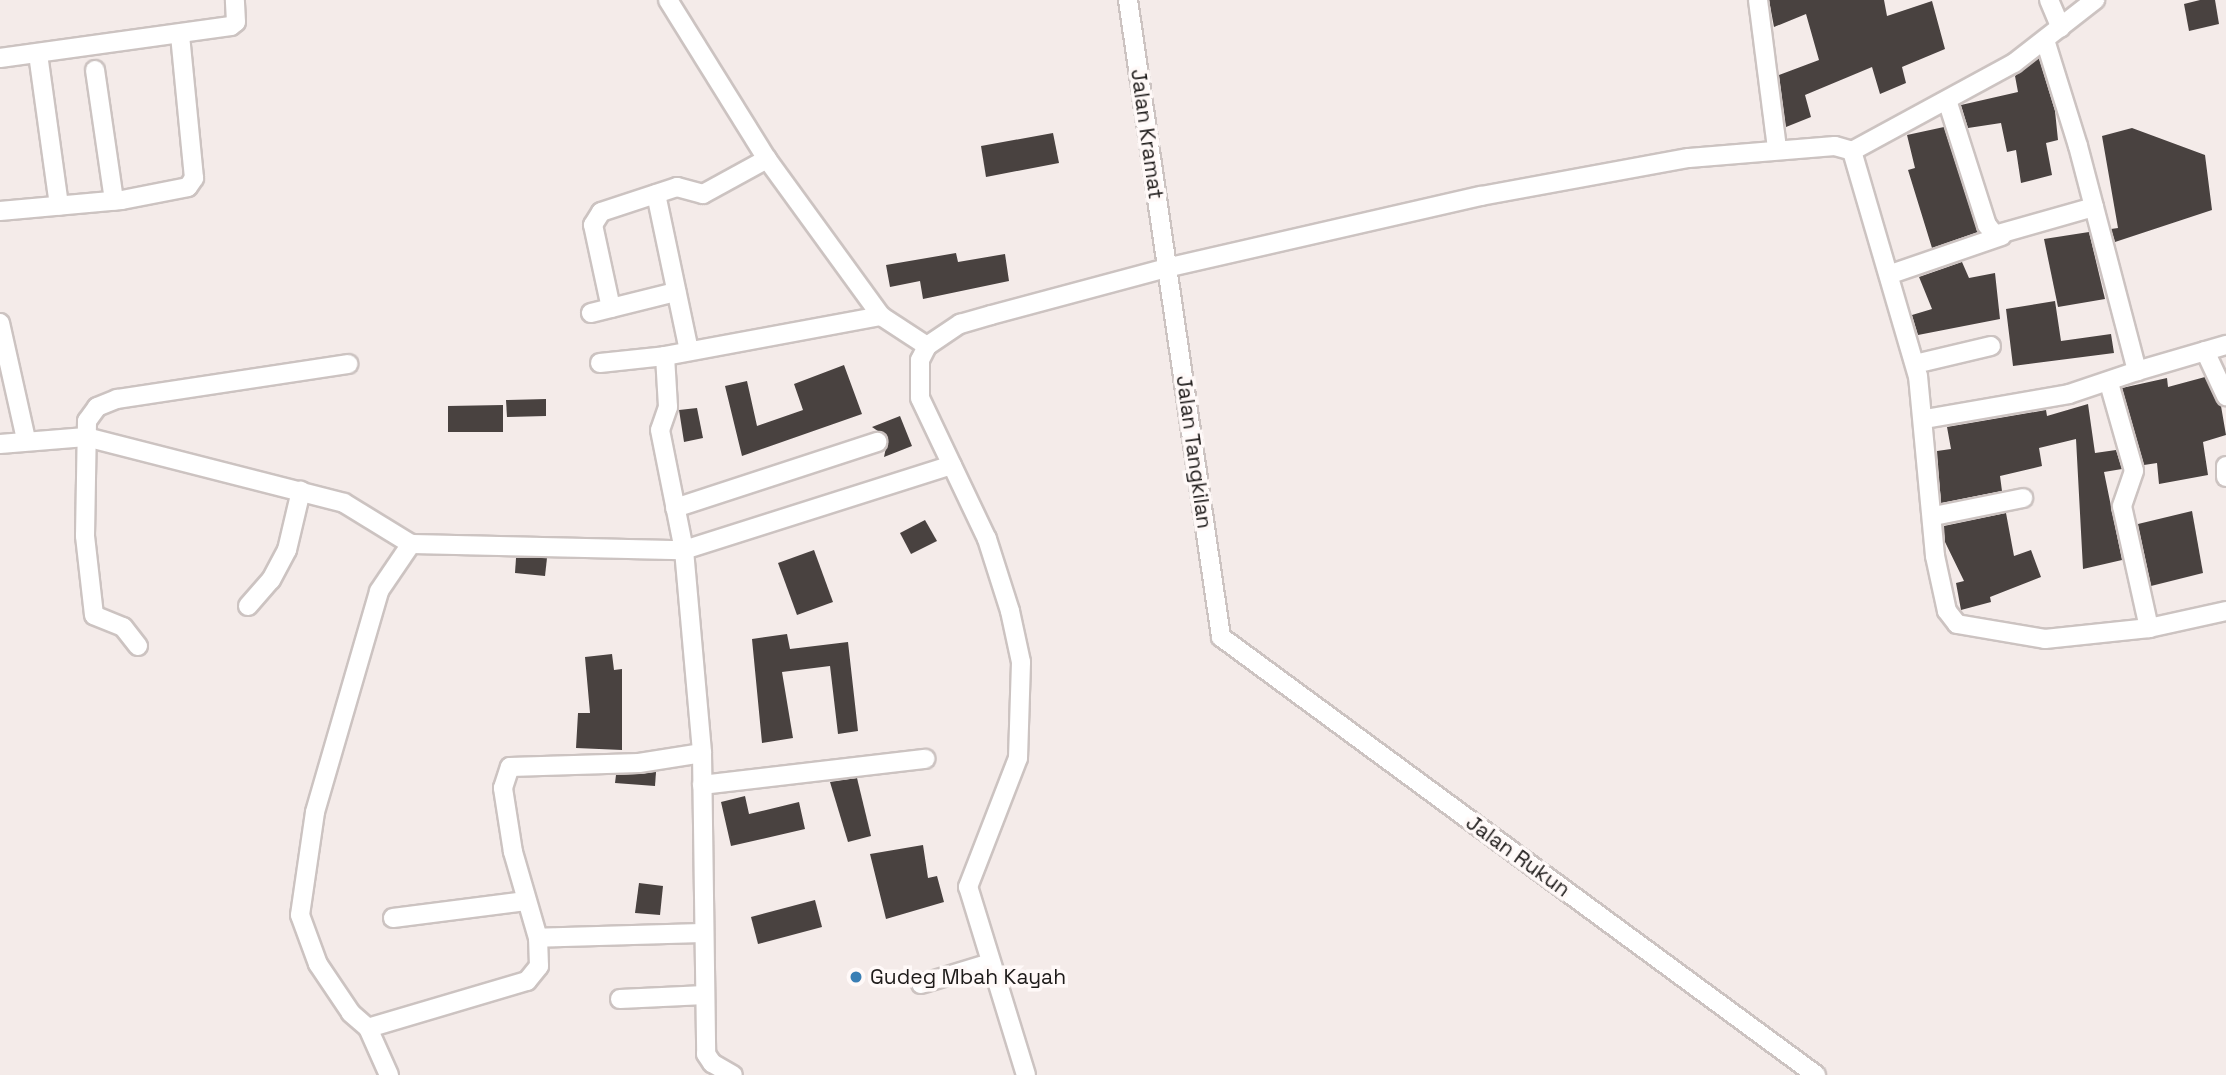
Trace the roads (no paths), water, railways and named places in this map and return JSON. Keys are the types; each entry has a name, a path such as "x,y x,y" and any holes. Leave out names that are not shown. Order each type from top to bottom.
{"street":[{"path":"0,58 232,26 236,22 235,0"},
{"path":"668,0 767,159 881,316 927,346"},
{"name":"Jalan Kramat","path":"1128,0 1166,268"},
{"path":"1758,0 1777,148"},
{"path":"2049,0 2061,28"},
{"path":"1026,1075 968,887 1017,758 1021,662 996,565 920,398 920,360 927,346 960,324 1166,268 1481,196 1689,158 1777,148 1835,146 1852,151 1947,100 2045,40 2095,0"},
{"path":"0,211 114,201 174,192 188,187 194,178 180,35"},
{"path":"2045,40 2094,207 2137,371"},
{"path":"38,54 60,206"},
{"path":"95,70 114,201"},
{"path":"1947,100 1987,225 2002,236"},
{"path":"1852,151 1891,274 1915,364 1925,419 1935,556 1943,599 1957,624 2045,639 2149,628 2226,611"},
{"path":"611,308 595,219 601,212 677,187 703,194 767,159"},
{"path":"656,194 689,350"},
{"path":"1891,274 2094,207"},
{"name":"Jalan Tangkilan","path":"1166,268 1221,637"},
{"path":"591,313 676,292"},
{"path":"600,363 665,356 881,316"},
{"path":"0,323 26,439"},
{"path":"1925,419 1986,411 2109,383 2137,371 2226,345"},
{"path":"1915,364 1991,346"},
{"path":"2205,351 2226,396"},
{"path":"665,356 668,407 660,430 684,550 702,753 702,933 706,1054 712,1063 733,1075"},
{"path":"138,646 123,627 94,615 85,536 86,437 87,421 97,407 117,400 348,364"},
{"path":"2109,383 2134,471 2122,506 2149,628"},
{"path":"0,444 26,439 86,437 344,503 411,544 684,550 952,465"},
{"path":"675,508 877,442"},
{"path":"2226,466 2226,477"},
{"path":"248,606 271,580 287,550 301,491"},
{"path":"1934,516 2023,498"},
{"path":"389,1075 368,1028 351,1013 318,964 300,915 315,813 379,591 411,544"},
{"name":"Jalan Rukun","path":"1221,637 1816,1075"},
{"path":"368,1028 527,981 539,966 538,938 526,901 503,788 510,767 639,763 702,753"},
{"path":"702,785 925,759"},
{"path":"393,918 526,901"},
{"path":"538,938 702,933"},
{"path":"921,984 990,962"},
{"path":"620,999 705,995"}],"place":[{"name":"Gudeg Mbah Kayah","path":"856,977"}]}
